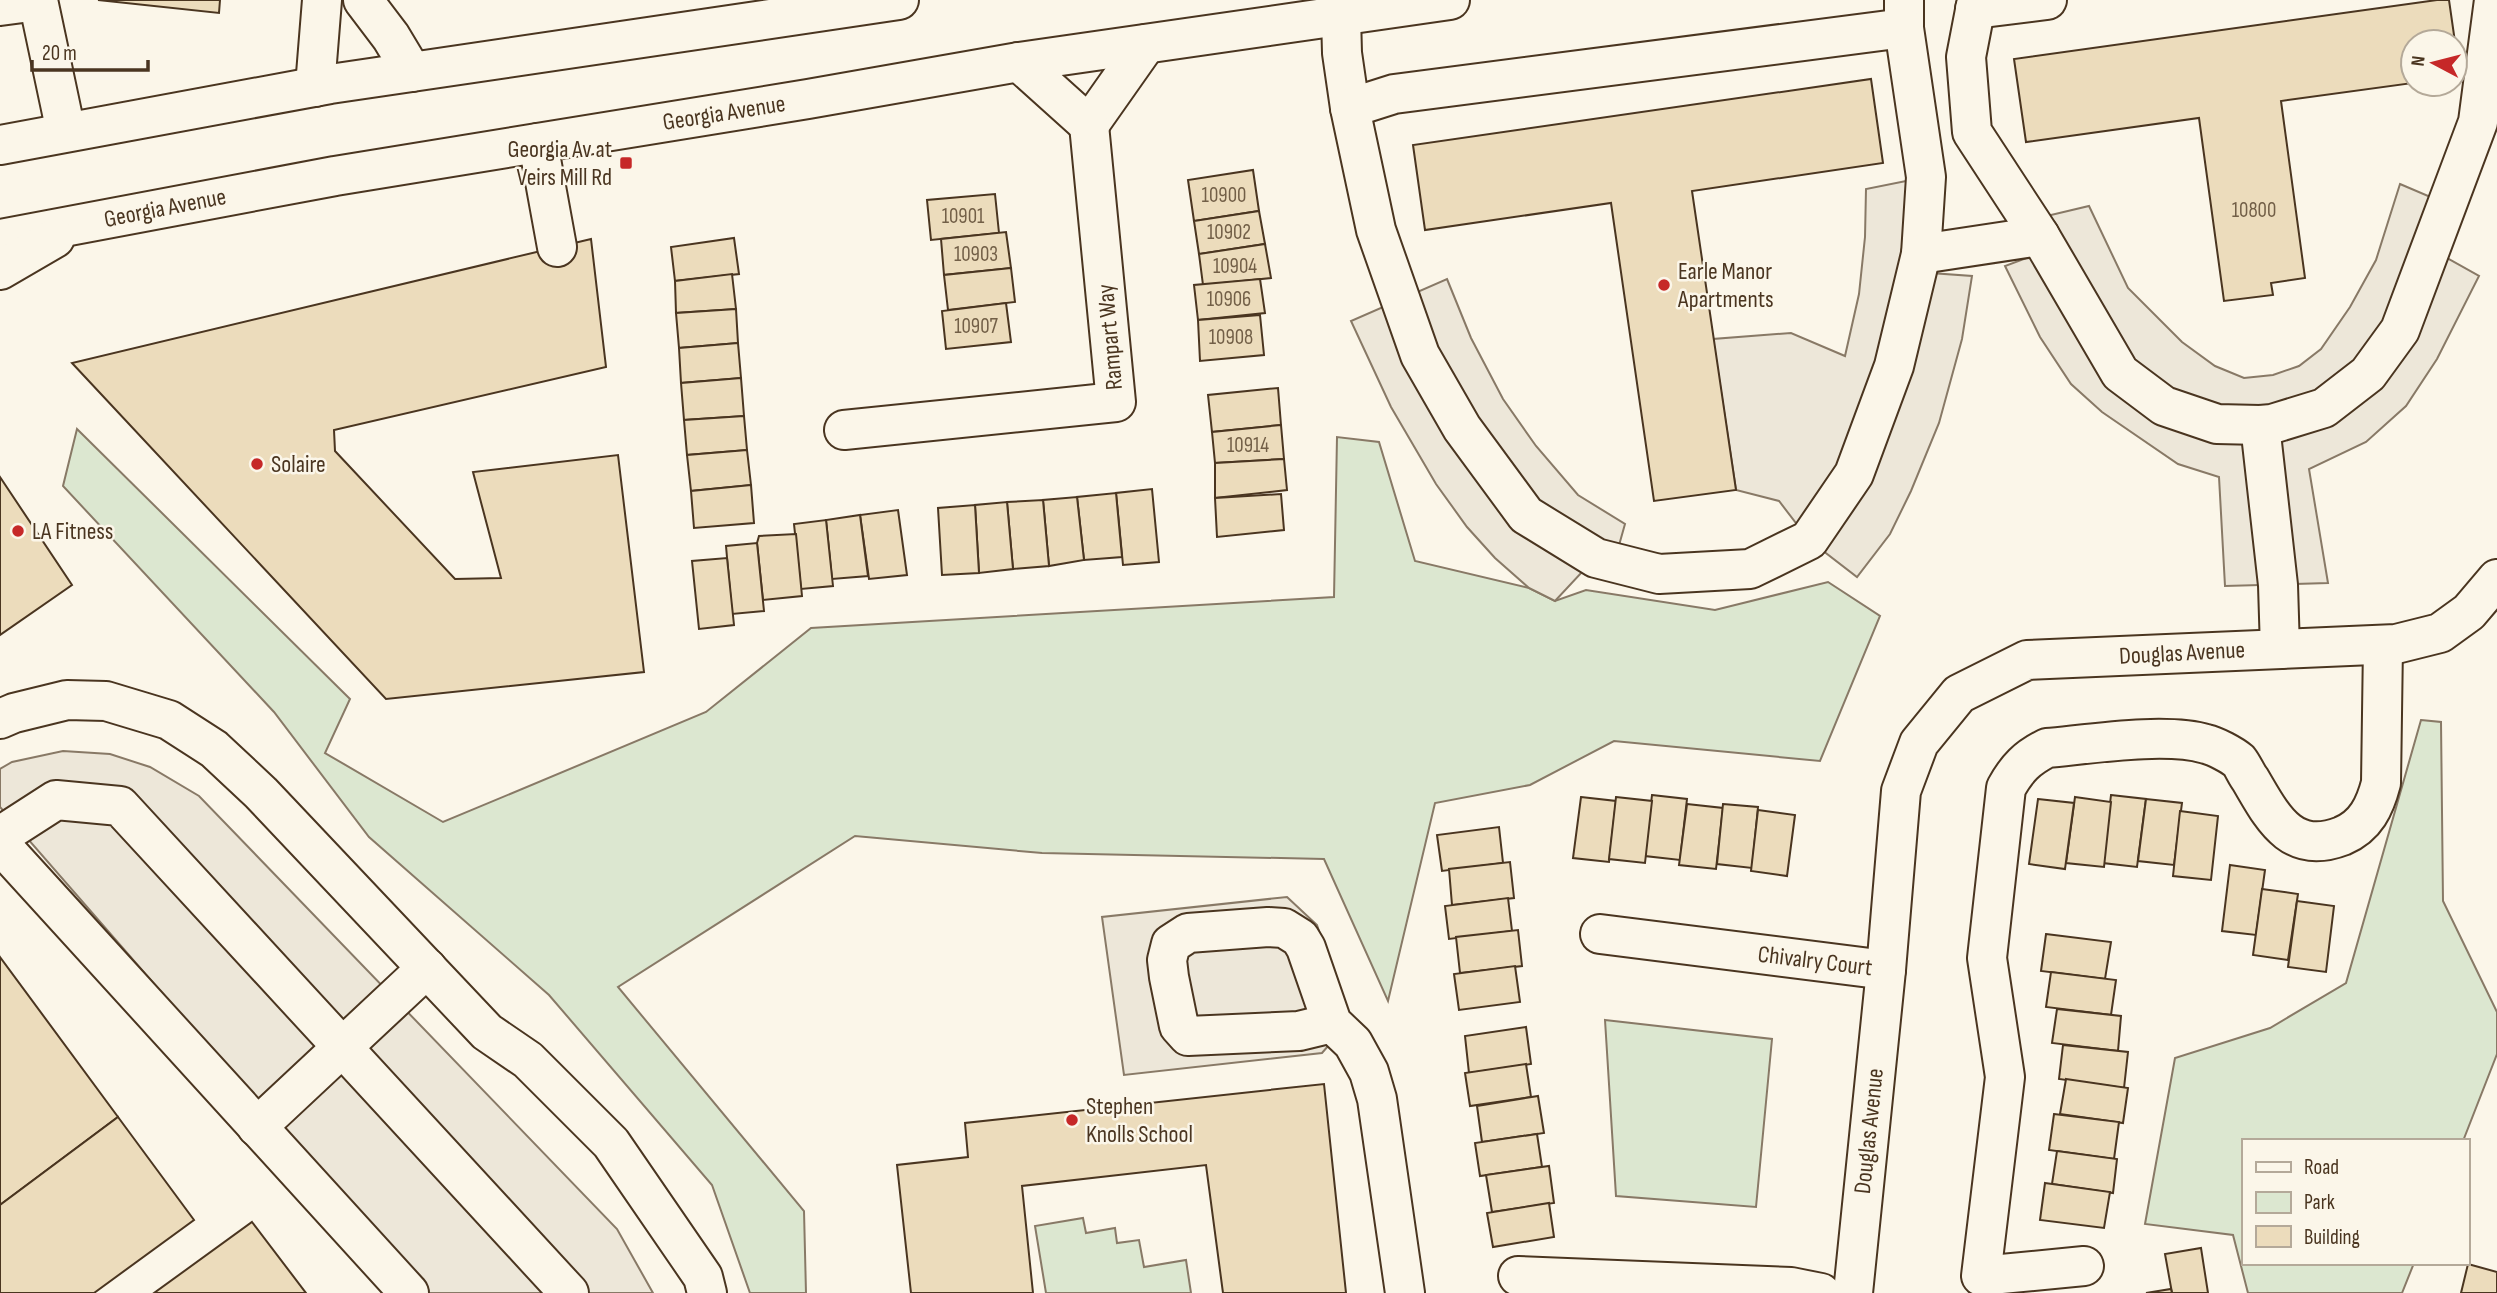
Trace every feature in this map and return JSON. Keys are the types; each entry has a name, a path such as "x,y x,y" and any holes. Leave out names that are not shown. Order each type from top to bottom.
{"street":[{"path":"0,6 38,0 66,132"},
{"path":"315,87 322,0"},
{"path":"363,0 391,37 412,72"},
{"path":"0,145 315,87 900,0"},
{"name":"Georgia Avenue","path":"0,239 335,176 1019,62 1450,0"},
{"path":"2047,0 1976,5 1966,57 1972,132 2040,236 2120,373 2164,406 2217,424 2260,425 2272,425 2324,408 2368,374 2400,330 2488,125 2494,0"},
{"path":"1341,16 1342,53 1350,107 1376,230 1420,355 1462,428 1526,515 1596,558 1659,574 1750,569 1809,540 1854,474 1894,366 1921,254 1926,177 1904,14 1394,94 1350,107"},
{"path":"1019,62 1089,125 1146,44"},
{"name":"Rampart Way","path":"844,430 1116,402 1089,125"},
{"path":"0,167 66,132"},
{"path":"538,143 557,247"},
{"path":"0,270 78,224"},
{"path":"1921,254 2040,236"},
{"path":"2260,425 2278,585 2280,649"},
{"name":"Douglas Avenue","path":"1919,743 1959,694 2027,660 2396,644 2440,633 2469,612 2497,579"},
{"path":"2084,1266 1981,1276 2005,1077 1987,958 2006,788 2015,771 2029,757 2047,748 2165,739 2207,744 2239,761 2277,824 2293,835 2313,841 2332,840 2351,832 2366,819 2376,802 2381,783 2383,645"},
{"path":"0,719 67,700 106,701 169,720 214,749 261,793 487,1032 528,1060 611,1143 703,1277 707,1293"},
{"name":"Chivalry Court","path":"1600,934 1886,970 1901,791 1919,743"},
{"path":"0,836 57,800 120,806 569,1293"},
{"path":"0,844 409,1293"},
{"path":"257,1127 427,968"},
{"name":"Douglas Avenue","path":"1853,1293 1886,970"},
{"path":"1332,1023 1353,1043 1368,1072 1377,1099 1405,1293"},
{"path":"1518,1276 1791,1287 1821,1293"}],"green space":[{"path":"77,429 350,699 325,753 443,822 706,712 811,628 1334,597 1337,437 1379,442 1415,561 1529,588 1555,601 1586,590 1715,610 1828,582 1880,616 1820,761 1614,741 1530,785 1435,803 1388,1001 1324,859 1042,853 855,836 618,987 804,1211 806,1293 750,1293 712,1185 549,995 369,837 274,712 63,486"},
{"path":"2421,720 2441,722 2443,901 2497,1012 2497,1054 2464,1139 2242,1139 2242,1265 2413,1265 2402,1293 2248,1293 2233,1235 2145,1224 2175,1058 2270,1028 2346,983"},
{"path":"1605,1020 1772,1039 1756,1207 1616,1196"},
{"path":"1083,1218 1086,1233 1115,1228 1117,1243 1139,1240 1144,1267 1186,1260 1191,1293 1046,1293 1035,1226"}],"shaded area":[{"path":"1926,177 1917,272 1972,276 1962,339 1939,423 1911,491 1890,534 1857,577 1809,540 1779,501 1736,490 1713,339 1791,333 1845,356 1859,294 1865,237 1866,189"},
{"path":"2400,184 2447,204 2431,249 2479,276 2437,359 2406,406 2366,442 2309,469 2328,583 2225,586 2219,477 2178,464 2102,412 2071,384 2040,337 2005,266 2048,250 2030,220 2089,206 2128,288 2182,342 2215,366 2244,378 2273,375 2299,366 2321,349 2350,307 2376,260"},
{"path":"1447,279 1471,338 1503,399 1536,446 1578,495 1625,524 1614,563 1595,558 1555,601 1529,588 1495,558 1467,527 1436,484 1391,407 1351,321"},
{"path":"63,751 110,754 150,767 199,796 617,1229 653,1293 428,1293 358,1218 0,807 0,769 12,762"},
{"path":"1287,897 1317,925 1349,1022 1322,1053 1124,1075 1102,917"}],"building":[{"path":"98,0 220,0 219,13"},
{"path":"2437,0 2449,0 2453,28 2399,28 2399,85 2281,101 2305,278 2271,283 2273,295 2224,301 2199,118 2026,142 2014,59"},
{"name":"Earle Manor Apartments","path":"1871,79 1883,163 1692,191 1736,490 1654,501 1611,203 1425,230 1413,145"},
{"path":"1253,170 1259,211 1194,221 1188,180"},
{"path":"995,194 999,233 931,240 927,200"},
{"path":"1259,211 1265,244 1199,254 1194,221"},
{"path":"1006,232 1011,268 944,275 941,239"},
{"path":"734,238 739,274 675,281 671,247"},
{"name":"Solaire","path":"591,239 606,367 334,430 335,451 455,579 501,578 473,472 618,455 644,672 386,699 72,363"},
{"path":"1265,244 1271,278 1203,285 1199,254"},
{"path":"1011,268 1015,302 948,310 944,275"},
{"path":"732,274 736,309 676,313 675,281"},
{"path":"1260,279 1265,313 1198,320 1194,285"},
{"path":"1006,303 1011,342 946,349 942,311"},
{"path":"736,309 738,343 679,348 676,313"},
{"path":"1260,315 1264,355 1200,361 1198,320"},
{"path":"738,343 741,378 681,383 679,348"},
{"path":"741,378 744,416 684,420 681,383"},
{"path":"1278,388 1281,425 1212,432 1208,395"},
{"path":"744,416 747,450 687,455 684,420"},
{"path":"1281,425 1284,459 1215,463 1212,432"},
{"path":"747,450 751,485 691,491 687,455"},
{"path":"1284,459 1287,490 1215,498 1215,463"},
{"name":"LA Fitness","path":"0,477 72,585 0,635"},
{"path":"751,485 754,523 694,528 691,491"},
{"path":"1152,489 1159,562 1123,565 1116,493"},
{"path":"1116,493 1122,557 1084,560 1077,497"},
{"path":"1281,494 1284,530 1217,537 1215,498"},
{"path":"1077,497 1084,560 1049,566 1043,500"},
{"path":"1043,500 1049,566 1013,569 1007,502"},
{"path":"1007,502 1013,569 979,573 975,505"},
{"path":"975,505 979,573 942,575 938,508"},
{"path":"898,510 907,575 869,579 860,515"},
{"path":"860,515 868,576 832,579 826,520"},
{"path":"826,520 833,586 801,589 794,524"},
{"path":"796,534 802,596 763,600 757,543 759,536"},
{"path":"757,543 764,611 732,614 726,546"},
{"path":"727,558 734,625 699,629 692,561"},
{"path":"1652,795 1687,799 1680,860 1645,856"},
{"path":"2111,795 2146,799 2137,867 2103,863"},
{"path":"1581,797 1616,801 1609,862 1573,858"},
{"path":"1616,797 1652,801 1645,863 1609,859"},
{"path":"2075,797 2111,802 2104,867 2066,863"},
{"path":"2038,799 2074,803 2065,869 2029,864"},
{"path":"2146,799 2182,803 2174,865 2138,861"},
{"path":"1687,804 1723,808 1716,869 1679,865"},
{"path":"1723,804 1758,807 1752,868 1717,864"},
{"path":"1758,810 1795,815 1787,876 1751,871"},
{"path":"2180,811 2218,816 2211,880 2173,876"},
{"path":"1499,827 1503,863 1442,871 1437,835"},
{"path":"1510,862 1514,898 1452,905 1449,869"},
{"path":"2230,865 2265,870 2256,935 2222,931"},
{"path":"2262,889 2298,894 2288,960 2253,955"},
{"path":"1508,898 1512,931 1449,939 1445,906"},
{"path":"2297,901 2334,906 2326,972 2288,967"},
{"path":"1518,930 1522,966 1460,973 1456,937"},
{"path":"2046,934 2111,942 2105,979 2041,971"},
{"path":"0,957 118,1117 0,1205"},
{"path":"1515,966 1520,1002 1459,1010 1454,974"},
{"path":"2051,972 2116,980 2111,1015 2046,1007"},
{"path":"2057,1009 2121,1016 2118,1051 2052,1043"},
{"path":"1526,1027 1531,1064 1469,1073 1465,1036"},
{"path":"2063,1045 2128,1052 2124,1088 2059,1079"},
{"path":"1526,1064 1531,1097 1470,1106 1465,1073"},
{"path":"2066,1079 2128,1088 2123,1123 2060,1114"},
{"name":"Stephen Knolls School","path":"1324,1084 1346,1293 1223,1293 1206,1165 1022,1186 1033,1293 911,1293 897,1165 968,1157 965,1123"},
{"path":"1538,1096 1544,1133 1482,1142 1477,1106"},
{"path":"2054,1114 2119,1122 2114,1159 2049,1150"},
{"path":"118,1117 194,1220 94,1293 0,1293 0,1205"},
{"path":"1537,1134 1542,1167 1480,1176 1475,1143"},
{"path":"2057,1151 2117,1159 2113,1193 2052,1184"},
{"path":"1549,1166 1554,1203 1492,1212 1486,1175"},
{"path":"2045,1183 2110,1192 2104,1228 2040,1220"},
{"path":"1549,1203 1554,1237 1493,1247 1487,1213"},
{"path":"252,1222 306,1293 154,1293"},
{"path":"2201,1248 2208,1293 2172,1293 2165,1254"},
{"path":"2469,1264 2497,1272 2497,1293 2461,1293"},
{"path":"2171,1289 2172,1293 2146,1293"}],"place":[{"name":"Georgia Av at Veirs Mill Rd","path":"626,163"},
{"name":"Earle Manor Apartments","path":"1664,285"},
{"name":"Solaire","path":"257,464"},
{"name":"LA Fitness","path":"18,531"},
{"name":"Stephen Knolls School","path":"1072,1120"}]}
